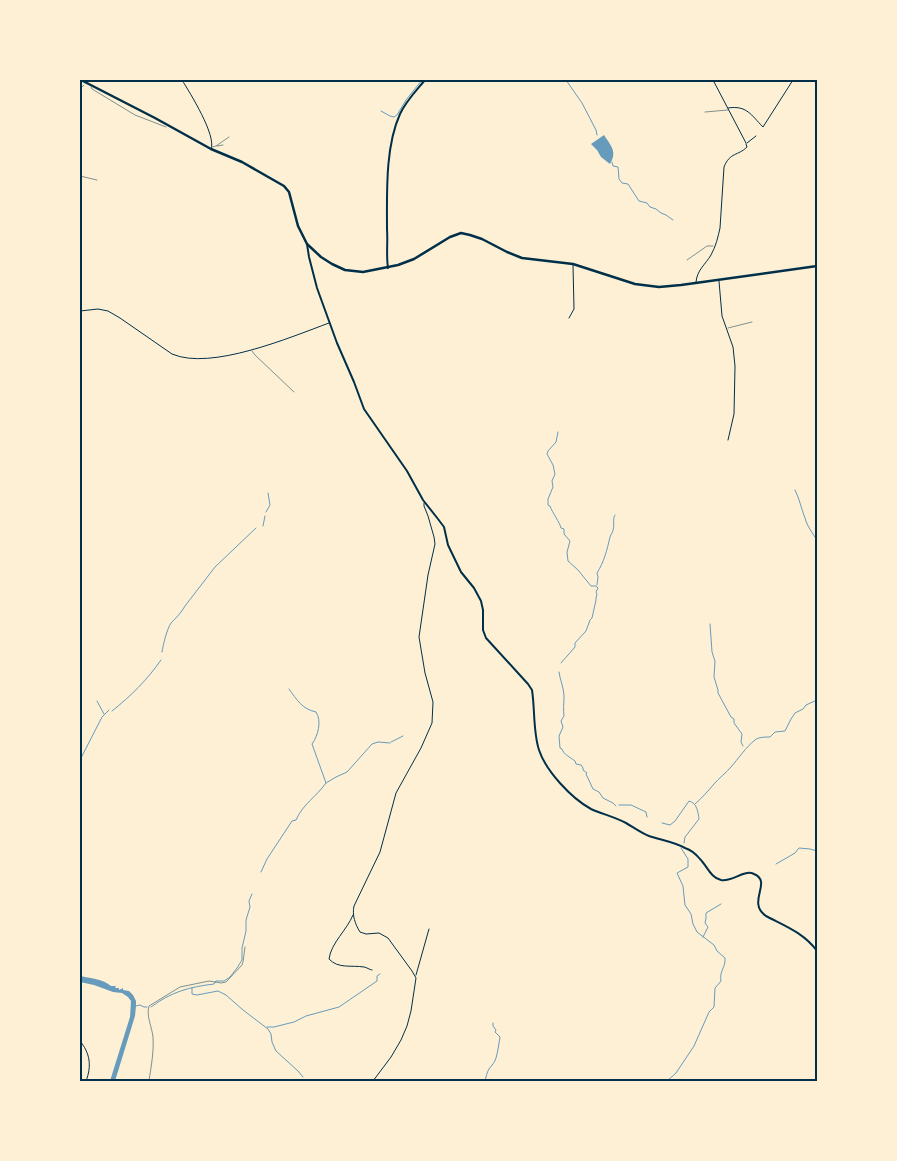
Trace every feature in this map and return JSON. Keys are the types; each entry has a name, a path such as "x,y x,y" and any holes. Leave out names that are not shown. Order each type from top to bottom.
{"main road":[{"path":"81,80 211,148 242,162 281,184 289,191 301,235 307,244 321,257 345,270 363,272 398,266 414,259 450,237 461,234 482,239 511,254 527,259 573,264 621,280 644,285 669,286 817,266"}],"street":[{"path":"182,80 203,117 213,143 211,148"},
{"path":"388,268 388,183 394,134 404,108 425,80"},
{"path":"696,283 696,275 711,255 718,238 724,167 727,160 733,154 745,150 747,147 714,80"},
{"path":"728,109 741,108 756,118 763,127 793,80"},
{"path":"746,144 756,136"},
{"path":"307,244 313,277 337,343 364,408 425,503 445,529 449,547 462,574 474,588 480,599 483,630 486,638 531,688 538,746 543,760 551,773 581,803 647,835 683,846 700,859 712,874 719,879 733,878 747,873 756,875 762,884 757,903 760,911 801,934 817,951"},
{"path":"569,318 574,309 573,264"},
{"path":"719,280 722,316 732,347 735,366 734,414 728,440"},
{"path":"80,311 98,309 108,311 127,322 167,351 186,358 210,358 252,350 330,323"},
{"path":"372,970 364,967 336,964 329,959 329,955 350,922 354,907 380,852 396,793 422,748 432,723 433,702 425,673 419,637 435,542 424,506 425,503"},
{"path":"353,914 360,932 366,934 379,933 388,938 415,975 416,981 411,1011 401,1040 394,1053 373,1081"},
{"path":"415,975 429,929"},
{"path":"80,1041 86,1048 89,1056 90,1069 86,1081"}],"lane":[{"path":"80,89 86,82"},
{"path":"91,85 92,89 134,115 164,127 169,126"},
{"path":"705,112 728,109"},
{"path":"217,146 229,137"},
{"path":"211,148 223,145"},
{"path":"80,176 97,180"},
{"path":"687,260 707,246 715,246"},
{"path":"726,329 752,322"},
{"path":"252,350 294,392"},
{"path":"149,1081 153,1044 148,1013 149,1006 180,987 209,981 226,982 242,965 245,947"}],"water":[{"path":"604,135 613,150 610,164 601,157 591,144"},
{"path":"80,976 100,980 111,986 116,986 115,988 119,988 119,990 123,988 123,990 129,991 133,995 136,1001 135,1016 115,1081 110,1081 130,1017 131,1001 122,993 80,982"}],"waterway":[{"path":"381,111 390,116 394,117 397,115 422,80"},
{"path":"566,80 582,103 597,135"},
{"path":"612,162 613,166 618,167 619,179 622,183 628,184 639,201 647,203 650,207 673,220"},
{"path":"558,432 556,442 547,454 555,474 548,505 570,541 567,552 568,561 591,586 598,588 592,618 586,631 561,663"},
{"path":"795,490 807,524 817,540"},
{"path":"266,512 270,505 268,493"},
{"path":"597,585 597,573 613,531 615,515"},
{"path":"263,526 265,516"},
{"path":"162,652 171,623 215,567 256,528"},
{"path":"710,624 712,652 715,661 714,677 718,693 742,734 741,742 743,746"},
{"path":"112,711 126,700 161,660"},
{"path":"559,672 564,696 564,716 561,721 563,727 559,736 560,748 576,764 581,765 587,773 593,789 616,806"},
{"path":"261,872 267,859 292,821 296,820 302,809 326,783 312,744 318,728 318,716 316,712 300,704 289,689"},
{"path":"695,804 755,740 770,737 775,732 785,731 795,713 817,700"},
{"path":"97,701 104,714"},
{"path":"80,760 102,717 109,710"},
{"path":"391,742 403,736"},
{"path":"326,783 347,772 372,744 378,742 390,743"},
{"path":"662,823 670,825 689,801 692,802 697,808 699,819 685,837 684,843"},
{"path":"619,805 631,805 646,812 647,817"},
{"path":"667,1081 676,1073 694,1046 709,1012 714,1007 715,988 721,981 725,961 725,958 717,951 714,945 697,932 691,914 685,905 683,886 677,873 688,867 688,859 681,848"},
{"path":"776,864 795,853 799,848 817,851"},
{"path":"151,1007 181,991 214,984 216,981 224,981 230,977 242,960 246,920 252,894"},
{"path":"703,937 708,927 705,923 706,913 721,904"},
{"path":"267,1027 294,1022 306,1016 339,1007 377,981 377,976 380,974"},
{"path":"192,988 192,994 197,995 218,991 226,995 268,1029 276,1051 303,1077"},
{"path":"136,1006 147,1007"},
{"path":"485,1081 488,1070 496,1059 500,1037 495,1032 493,1023"}]}
